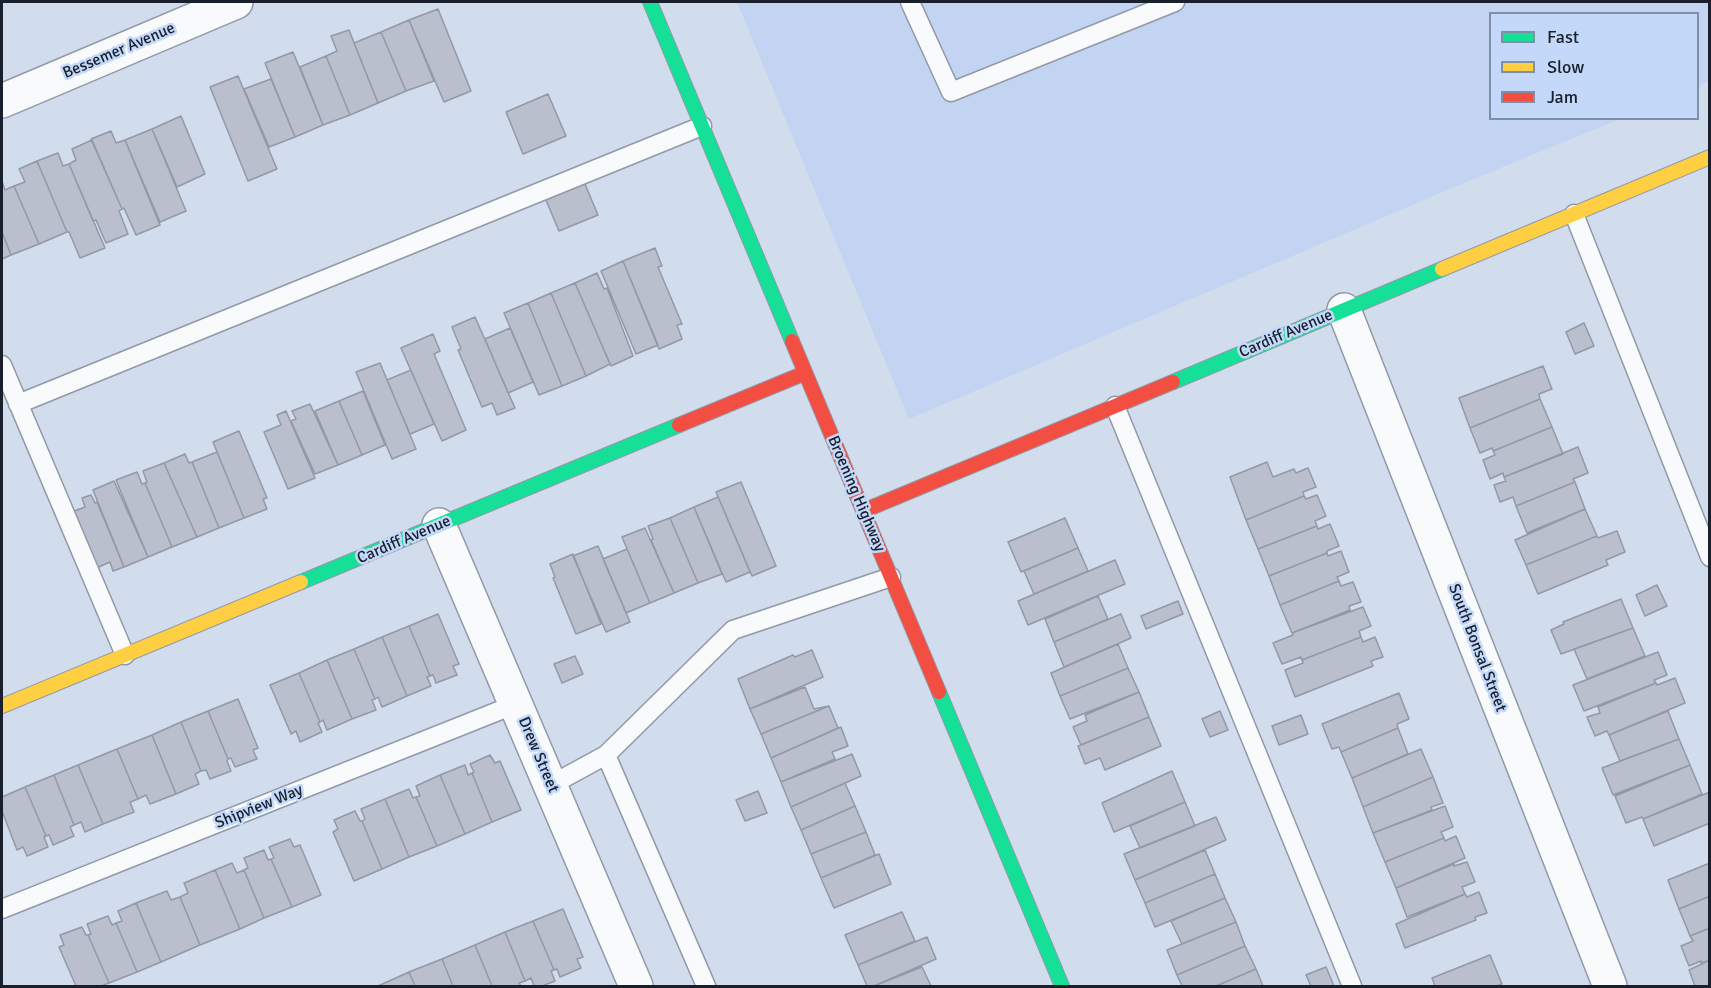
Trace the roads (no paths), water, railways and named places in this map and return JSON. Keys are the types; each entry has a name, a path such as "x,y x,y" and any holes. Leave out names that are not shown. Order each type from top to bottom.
{"street":[{"name":"Bessemer Avenue","path":"2,101 236,2"},
{"name":"Broening Highway","path":"650,2 1062,987"},
{"name":"Cardiff Avenue","path":"863,512 1710,157"},
{"name":"South Bonsal Street","path":"1344,310 1610,987"},
{"name":"Cardiff Avenue","path":"2,706 805,373"},
{"name":"Drew Street","path":"439,525 636,987"}],"lane":[{"path":"910,2 951,92 1175,2"},
{"path":"18,404 702,126"},
{"path":"1574,214 1710,557"},
{"path":"2,365 125,655"},
{"path":"1115,406 1352,987"},
{"path":"551,785 606,755 733,630 891,577"},
{"name":"Shipview Way","path":"2,909 516,704"},
{"path":"606,755 706,987"}]}
